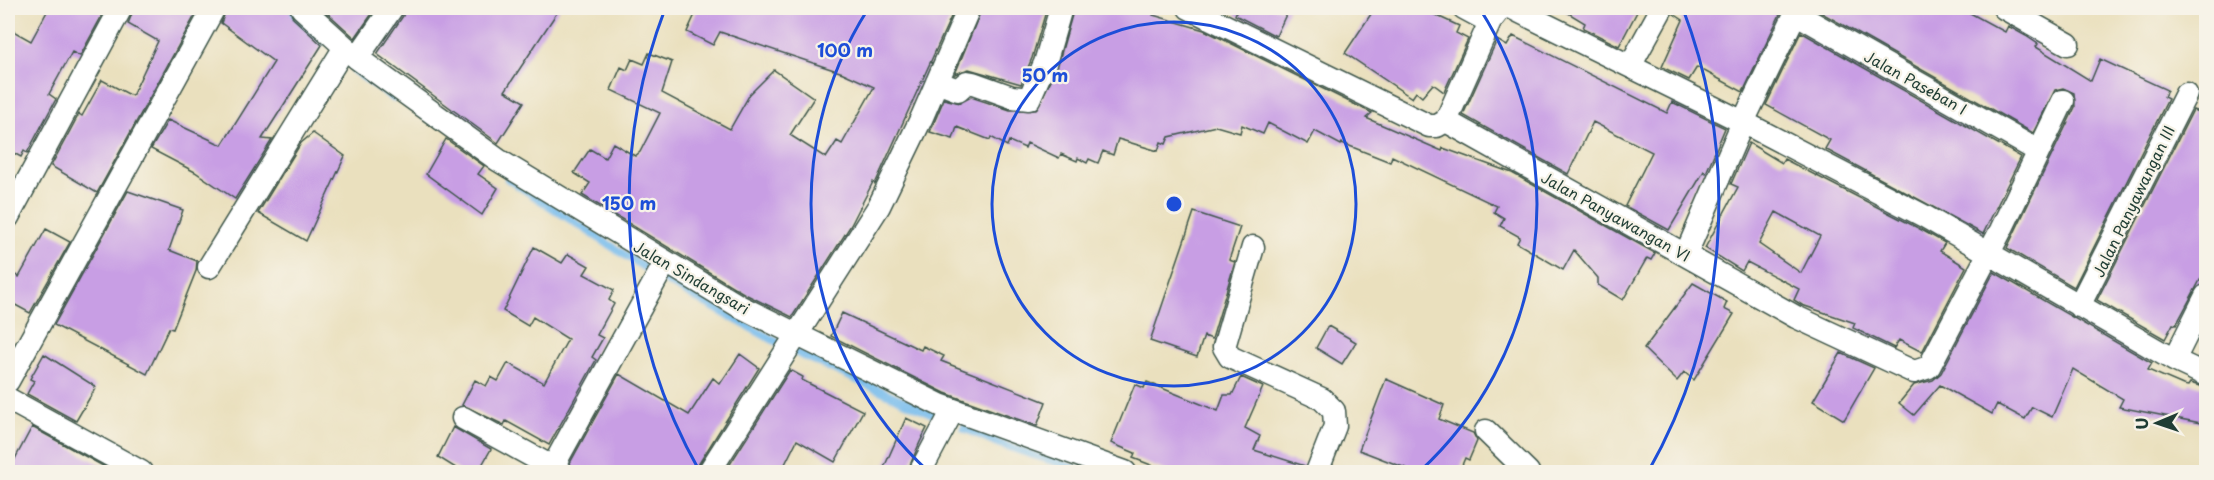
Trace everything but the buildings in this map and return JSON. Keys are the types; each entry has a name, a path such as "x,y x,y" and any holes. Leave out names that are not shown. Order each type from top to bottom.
{"street":[{"path":"8,217 122,8"},
{"path":"8,381 214,8"},
{"name":"Jalan Sindangsari","path":"302,8 351,53 498,160 659,272 789,344 953,410 1118,471"},
{"path":"208,267 351,53 392,8"},
{"path":"708,472 879,206 969,8"},
{"path":"937,82 958,90 967,82 1012,97 1029,99 1045,63 1061,8"},
{"name":"Jalan Panyawangan VI","path":"1189,8 1429,126 1437,126 1446,121 1796,317 1914,372 1929,367 1988,254 2063,101"},
{"path":"1446,121 1495,15 1464,8"},
{"path":"1512,8 1743,122 1924,216 2174,360 2206,375"},
{"path":"1630,66 1662,8"},
{"path":"2004,8 2068,44"},
{"path":"1686,254 1743,122 1796,10"},
{"name":"Jalan Paseban I","path":"1796,10 2038,151"},
{"name":"Jalan Panyawangan III","path":"2079,306 2186,94"},
{"path":"1253,247 1224,347 1230,357 1322,399 1334,411 1335,426 1317,472"},
{"path":"463,418 555,471 659,272"},
{"path":"2174,360 2206,296"},
{"path":"9,405 141,472"},
{"path":"920,472 953,410"},
{"path":"1486,432 1528,472"}],"waterway":[{"path":"287,8 322,42"},
{"path":"355,71 393,98"},
{"path":"508,179 662,279 795,352 933,414"},
{"path":"964,428 1000,444 1087,472"}]}
